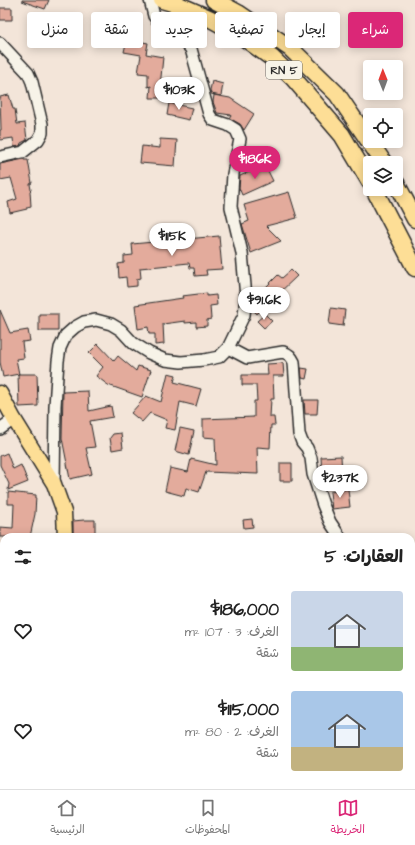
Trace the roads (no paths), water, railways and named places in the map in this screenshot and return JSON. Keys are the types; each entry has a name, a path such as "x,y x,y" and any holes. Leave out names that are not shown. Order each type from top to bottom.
{"highway":[{"name":"RN 5","path":"162,0 179,5 209,18 240,35 272,58 294,79 342,135 363,170"},
{"name":"RN 5","path":"214,0 238,13 290,48 337,94 379,156"},
{"path":"378,196 415,268"},
{"path":"403,196 415,219"}],"main road":[{"path":"0,393 14,419 54,484 64,512 64,533"}],"street":[{"path":"54,484 55,406 58,361 60,348 66,335 75,326 84,322 96,320 111,324 121,330 134,343 149,353 164,360 181,362 219,357 228,348 244,316 246,297 242,253 231,207 233,174 240,139 236,130 228,124 213,120 209,114 191,49 182,39 165,30 154,16 150,0"},
{"path":"0,44 28,73 32,82 42,124 42,133 38,140 23,152 0,157"},
{"path":"228,348 246,358 283,352 292,357 294,362 299,434 311,458 313,474 325,511 337,533"},
{"path":"0,429 14,419"}]}
